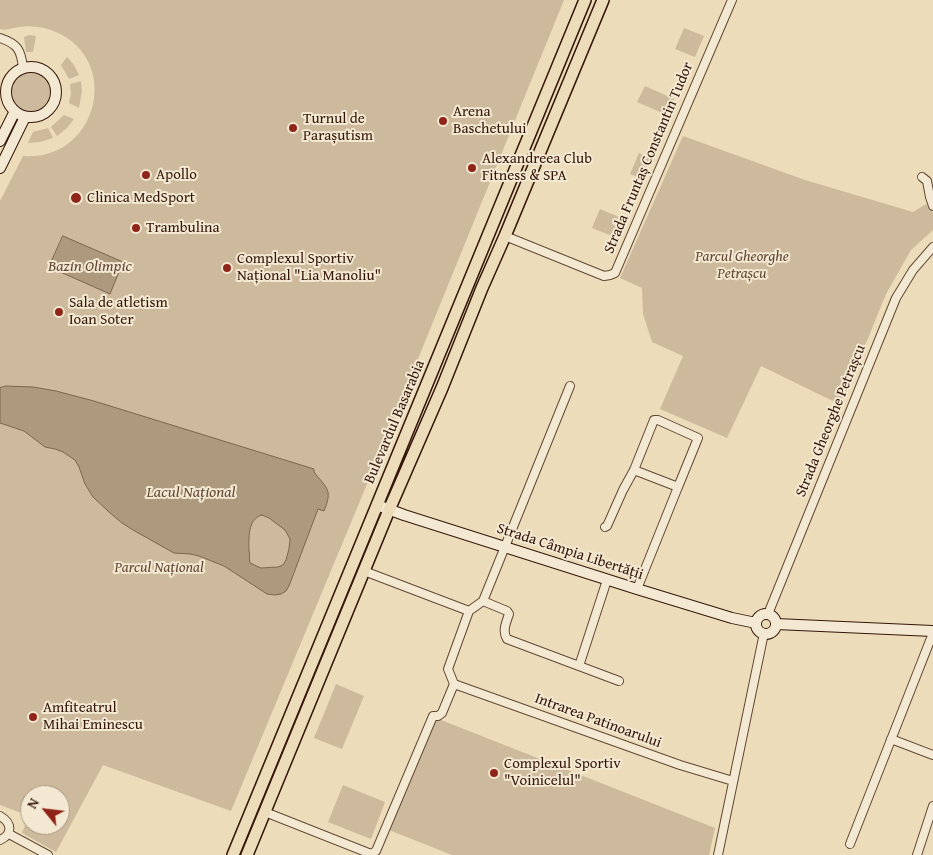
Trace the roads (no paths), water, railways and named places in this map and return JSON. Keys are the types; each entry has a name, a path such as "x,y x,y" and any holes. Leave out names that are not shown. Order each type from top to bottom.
{"main road":[{"name":"Bulevardul Basarabia","path":"233,855 585,0"},
{"name":"Bulevardul Basarabia","path":"247,855 602,0"}],"street":[{"name":"Strada Fruntaș Constantin Tudor","path":"505,236 604,276 615,273 732,0"},
{"path":"0,38 17,49 21,55 23,68"},
{"path":"37,67 54,80 57,91 53,104 46,113 40,116 25,117 15,111 7,101 6,88 12,76 23,68 37,67"},
{"path":"10,148 0,142 15,111"},
{"path":"0,168 25,117"},
{"path":"922,177 927,181 933,206"},
{"name":"Strada Gheorghe Petrașcu","path":"768,614 896,298 913,270 933,247"},
{"path":"265,812 372,854 376,852 433,716 438,716 442,713 454,684 448,669 469,611 483,601 570,386"},
{"path":"605,527 634,470 654,420 658,420 698,438 637,589"},
{"path":"634,470 678,487"},
{"name":"Strada Câmpia Libertății","path":"377,505 607,580 732,618 756,623"},
{"path":"364,571 469,611"},
{"path":"579,666 607,580"},
{"path":"483,601 507,611 504,635 507,639 619,681"},
{"path":"768,614 774,617 776,624 773,630 764,633 757,628 756,623 760,616 768,614"},
{"path":"776,624 933,632 850,844"},
{"path":"718,855 764,633"},
{"name":"Intrarea Patinoarului","path":"454,684 680,765 733,781"},
{"path":"891,739 933,755"},
{"path":"917,855 933,806"},
{"path":"0,816 6,820 10,828 9,834 0,840"},
{"path":"9,834 48,855"}],"water":[{"name":"Bazin Olimpic","path":"63,236 123,262 110,294 49,267"},
{"name":"Lacul Național","path":"6,386 33,387 56,391 314,469 314,472 327,490 327,504 324,511 318,509 286,591 275,595 267,594 224,566 199,556 174,553 122,523 93,497 85,484 75,460 63,452 45,447 24,431 0,423 0,388","holes":["262,515 285,530 290,539 289,549 283,565 261,568 250,563 250,530 257,517"]}],"place":[{"name":"Arena Baschetului","path":"443,121"},
{"name":"Turnul de Parașutism","path":"293,128"},
{"name":"Alexandreea Club Fitness & SPA","path":"472,168"},
{"name":"Apollo","path":"146,175"},
{"name":"Clinica MedSport","path":"76,198"},
{"name":"Trambulina","path":"136,228"},
{"name":"Complexul Sportiv Național \"Lia Manoliu\"","path":"227,268"},
{"name":"Sala de atletism Ioan Soter","path":"59,312"},
{"name":"Amfiteatrul Mihai Eminescu","path":"33,717"},
{"name":"Complexul Sportiv \"Voinicelul\"","path":"494,773"}],"park label":[{"name":"Parcul Gheorghe Petrașcu","path":"742,266"},
{"name":"Parcul Național","path":"159,568"}]}
